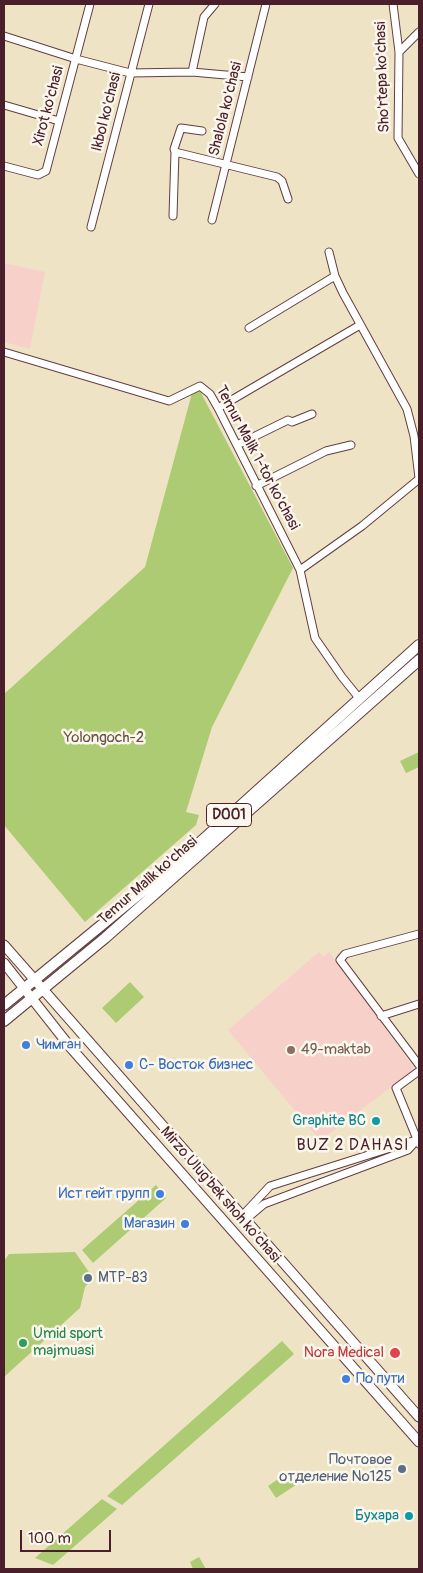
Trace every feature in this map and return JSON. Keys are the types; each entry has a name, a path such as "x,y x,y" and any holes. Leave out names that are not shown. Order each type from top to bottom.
{"highway":[{"name":"Temur Malik ko'chasi","path":"4,1005 176,864 419,645"},
{"name":"Temur Malik ko'chasi","path":"4,1021 207,849 419,660"}],"main road":[{"name":"Mirzo Ulug'bek shoh ko'chasi","path":"4,945 419,1417"},
{"name":"Mirzo Ulug'bek shoh ko'chasi","path":"4,964 45,1018 419,1442"},
{"path":"135,1120 148,1109"},
{"path":"178,1168 190,1158"},
{"path":"286,1290 298,1280"}],"street":[{"name":"Xirot ko'chasi","path":"4,166 42,175 46,171 90,4"},
{"name":"Ikbol ko'chasi","path":"91,227 130,73 150,4"},
{"path":"192,72 204,17 215,4"},
{"name":"Shalola ko'chasi","path":"212,220 266,4"},
{"name":"Sho'rtepa ko'chasi","path":"394,4 398,52 398,138 419,174"},
{"path":"398,52 419,32"},
{"path":"4,36 76,59 130,73 192,72 248,77"},
{"path":"4,105 59,121"},
{"path":"173,216 176,152 174,149 181,128 202,131"},
{"path":"176,152 227,163 277,177 282,181 288,199"},
{"path":"300,570 362,526 419,479 414,436 407,410 360,325 336,276 329,252"},
{"path":"249,328 336,276"},
{"path":"218,408 360,325"},
{"name":"Temur Malik 1-tor ko'chasi","path":"4,352 169,401 202,386 210,394 218,408 300,570 316,638 342,677 359,698"},
{"path":"237,445 288,420 292,422 312,414"},
{"path":"256,486 326,451 351,445"},
{"path":"419,934 345,954 341,957 342,964 381,1016 416,1057 419,1065"},
{"path":"381,1016 419,1004"},
{"path":"418,1141 396,1088 419,1071"},
{"path":"243,1218 264,1204 401,1153 408,1150 418,1141"},
{"path":"243,1218 270,1186 418,1141"}],"shaded area":[{"path":"4,263 45,272 30,349 4,342"},
{"name":"49-maktab","path":"319,952 323,957 329,952 415,1069 320,1141 228,1030"}],"green space":[{"name":"Yolongoch-2","path":"200,391 293,568 212,727 186,812 199,815 196,825 85,922 4,825 4,694 145,567 192,393"},
{"path":"419,752 419,767 406,773 400,761"},
{"path":"130,982 144,997 116,1023 102,1008"},
{"path":"156,1185 166,1198 93,1263 82,1250"},
{"name":"Umid sport majmuasi","path":"75,1252 93,1278 85,1287 80,1308 4,1377 4,1261 9,1254"},
{"path":"282,1341 294,1354 122,1505 107,1496"},
{"path":"287,1473 296,1485 276,1498 268,1486"},
{"path":"102,1499 117,1509 53,1565 35,1558"},
{"path":"199,1557 206,1569 193,1569 190,1562"}],"place":[{"name":"Чимган","path":"26,1045"},
{"name":"49-maktab","path":"291,1050"},
{"name":"С- Восток бизнес","path":"129,1065"},
{"name":"Graphite BC","path":"376,1121"},
{"name":"Ист гейт групп","path":"160,1194"},
{"name":"Магазин","path":"185,1224"},
{"name":"MTP-83","path":"88,1278"},
{"name":"Umid sport majmuasi","path":"23,1343"},
{"name":"Nora Medical","path":"395,1353"},
{"name":"По пути","path":"346,1379"},
{"name":"Почтовое отделение №125","path":"402,1469"},
{"name":"Бухара","path":"409,1516"}],"district":[{"name":"BUZ 2 DAHASI","path":"353,1146"}]}
